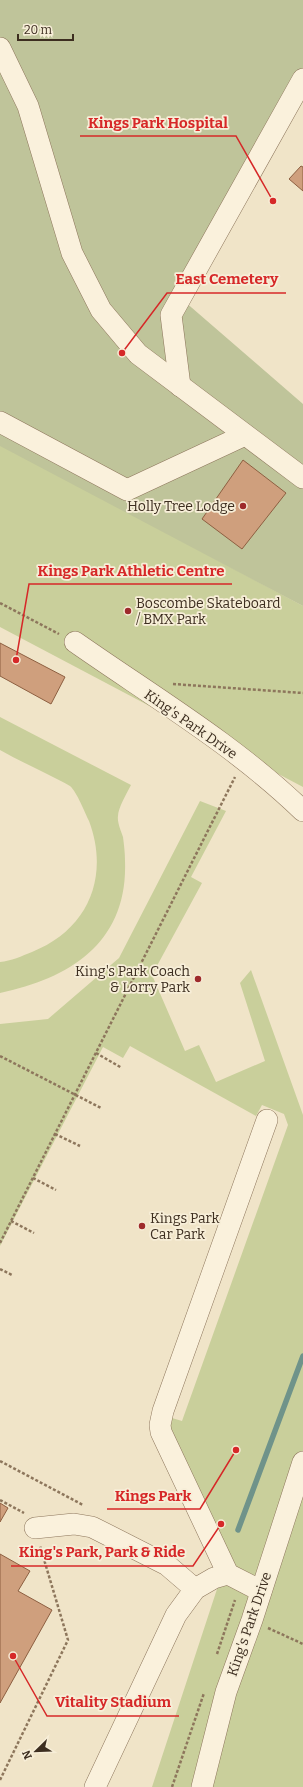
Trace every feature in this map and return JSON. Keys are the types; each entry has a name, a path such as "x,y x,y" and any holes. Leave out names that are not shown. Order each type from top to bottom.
{"street":[{"path":"0,48 28,106 72,253 101,310 138,354 303,478"},
{"path":"180,386 171,315 303,79"},
{"path":"0,422 127,490 245,435"},
{"name":"King's Park Drive","path":"75,642 243,760 283,791 303,811"},
{"path":"261,1591 228,1574 161,1432 160,1425 163,1411 202,1305 241,1189 267,1120"},
{"name":"King's Park Drive","path":"202,1787 226,1692 252,1620 303,1462"},
{"path":"35,1528 74,1524 92,1527 167,1565 195,1589"},
{"path":"95,1787 176,1615 195,1589 214,1578 228,1574"}],"path":[{"path":"0,604 75,642"},
{"path":"140,688 173,684 303,693"},
{"path":"0,1243 243,760"},
{"path":"96,1053 122,1068"},
{"path":"0,1056 74,1096 101,1108"},
{"path":"55,1134 80,1146"},
{"path":"33,1178 56,1190"},
{"path":"11,1221 34,1233"},
{"path":"0,1269 12,1275"},
{"path":"0,1500 32,1518 68,1640 0,1780"},
{"path":"252,1620 303,1644"}],"green space":[{"path":"0,0 303,0 303,101 184,301 303,404 303,606 0,446"},
{"path":"0,444 303,606 303,787 0,627"},
{"path":"0,717 131,785 118,813 125,852 123,889 117,914 105,934 90,952 72,966 50,977 26,986 0,993 0,962 20,957 51,942 67,930 80,916 89,899 95,881 97,862 95,842 89,821 73,789 70,786 0,750"},
{"path":"200,801 226,811 191,877 202,883 152,975 185,1051 199,1045 216,1082 265,1061 240,983 251,970 303,1115 303,1787 152,1787 219,1583 228,1574 161,1432 172,1418 182,1421 288,1125 284,1114 262,1105 256,1116 130,1046 123,1058 103,1047 0,1246 0,1024 48,1019 119,958"}],"building":[{"path":"301,166 303,167 303,191 289,179"},
{"name":"Holly Tree Lodge","path":"243,460 286,493 242,549 202,519"},
{"path":"0,643 65,677 51,704 0,676"},
{"path":"0,1503 8,1508 0,1522"},
{"path":"0,1554 30,1571 18,1591 52,1610 0,1703"}],"waterway":[{"path":"238,1530 303,1356"}],"place":[{"name":"Kings Park Hospital","path":"273,201"},
{"name":"East Cemetery","path":"122,353"},
{"name":"Holly Tree Lodge","path":"243,506"},
{"name":"Boscombe Skateboard / BMX Park","path":"128,611"},
{"name":"Kings Park Athletic Centre","path":"16,660"},
{"name":"King's Park Coach & Lorry Park","path":"198,979"},
{"name":"Kings Park Car Park","path":"142,1226"},
{"name":"Kings Park","path":"236,1450"},
{"name":"King's Park, Park & Ride","path":"221,1524"},
{"name":"Vitality Stadium","path":"13,1656"}]}
